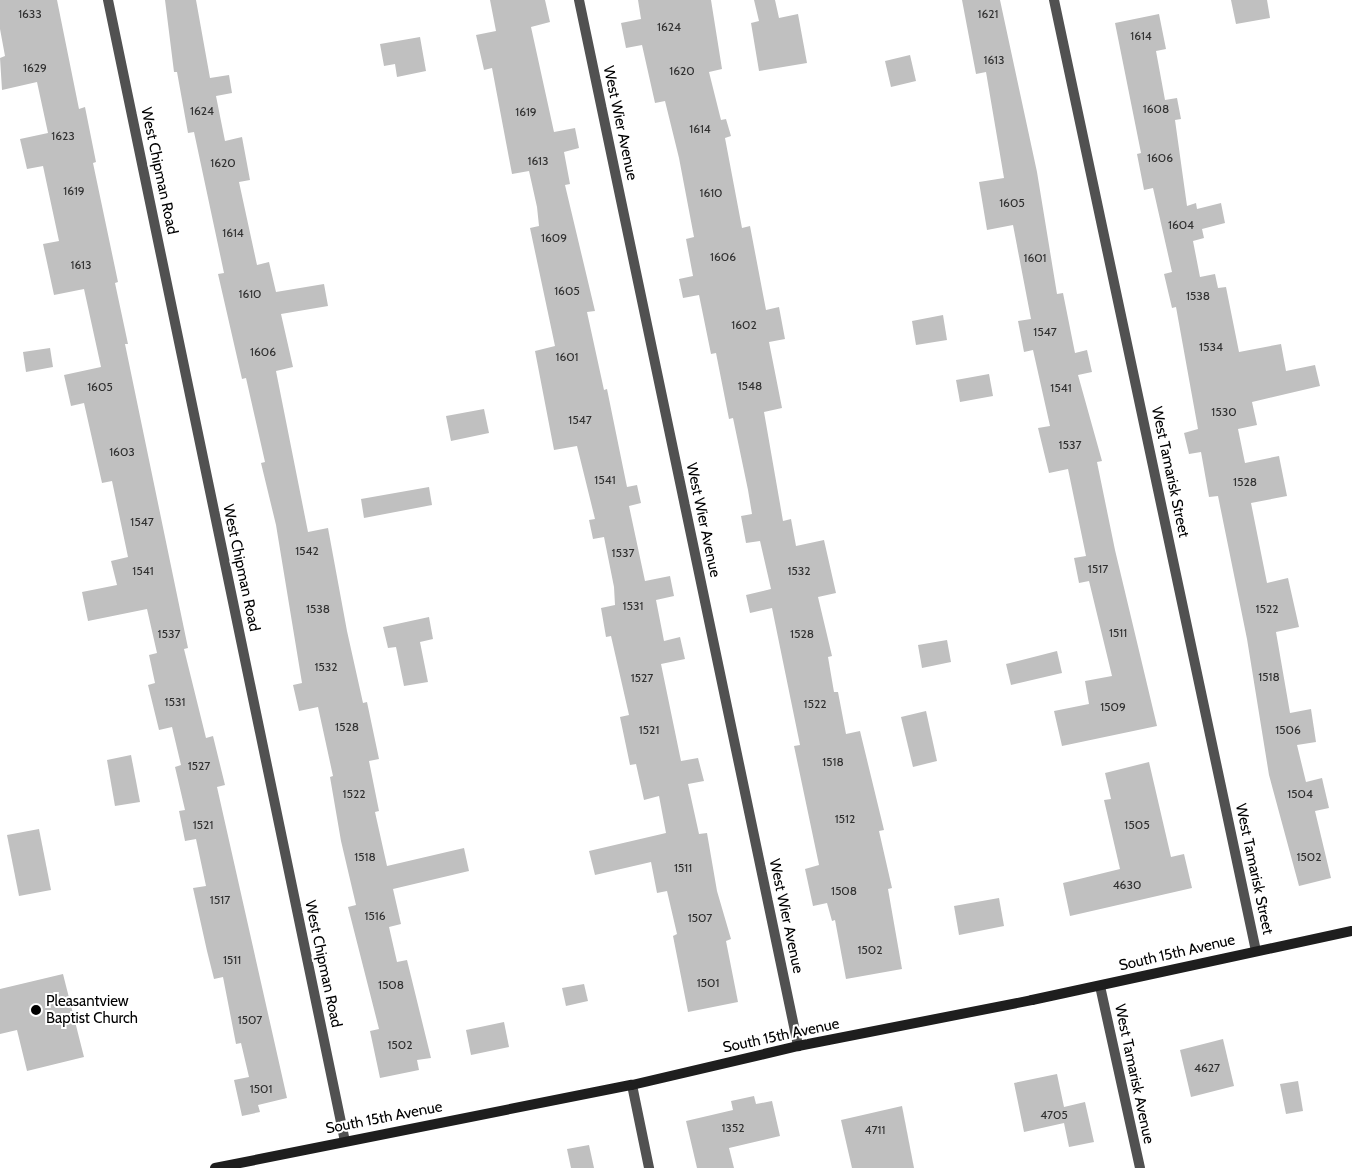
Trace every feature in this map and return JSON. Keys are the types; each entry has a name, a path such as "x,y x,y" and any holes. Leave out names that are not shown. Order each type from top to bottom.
{"street":[{"name":"West Chipman Road","path":"108,0 344,1141"},
{"name":"West Wier Avenue","path":"579,0 798,1046"},
{"name":"West Tamarisk Street","path":"1054,0 1256,951"},
{"name":"South 15th Avenue","path":"215,1168 632,1085 798,1046 1100,986 1352,931"},
{"name":"West Tamarisk Avenue","path":"1100,986 1140,1168"},
{"path":"632,1085 649,1168"}],"building":[{"path":"0,0 57,0 79,109 85,107 96,162 93,163 118,282 115,283 128,344 125,344 188,648 184,649 206,738 213,736 225,785 217,787 287,1098 258,1105 260,1112 242,1116 234,1080 249,1077 241,1043 236,1044 223,977 214,979 193,888 206,886 196,839 185,841 179,811 185,810 175,767 181,765 172,727 159,730 148,685 155,683 149,655 157,653 147,609 88,621 82,592 117,585 111,561 128,557 112,481 102,483 84,403 71,406 64,375 101,367 84,289 54,295 43,244 59,241 43,166 27,169 20,139 48,133 37,82 2,90 0,58 5,56 0,29"},
{"path":"165,0 196,0 210,78 229,75 232,93 216,96 225,141 242,137 250,180 239,182 257,265 269,262 276,292 324,284 328,306 281,314 293,367 276,371 308,532 328,528 347,631 363,703 367,702 379,759 369,761 379,811 375,812 387,866 464,848 469,871 393,889 401,924 389,927 397,962 407,960 431,1058 417,1060 419,1070 380,1078 370,1031 379,1029 348,907 356,905 341,841 330,777 333,776 318,707 299,711 293,685 302,683 276,525 261,463 265,462 246,378 242,379 218,274 224,273 194,132 188,133 177,72 174,72"},
{"path":"490,0 545,0 550,22 531,27 554,132 575,128 579,148 564,152 570,184 565,185 595,311 587,312 604,390 607,389 627,487 637,485 641,503 629,506 645,581 670,576 674,596 656,600 664,641 680,637 685,659 661,664 681,761 698,758 704,781 688,784 699,834 707,833 717,891 731,939 726,941 738,1002 688,1012 673,936 677,934 667,891 657,893 651,862 595,875 589,851 666,833 659,796 644,800 636,764 630,765 620,717 629,715 611,636 606,637 601,608 615,605 614,587 604,537 593,539 589,520 595,519 577,446 554,450 535,351 555,346 530,228 539,226 537,207 529,171 512,174 492,68 484,70 476,35 496,31"},
{"path":"638,0 711,0 722,69 709,72 721,120 726,119 731,136 725,138 742,228 750,226 766,310 779,307 785,339 769,342 782,408 764,412 783,521 791,519 796,546 824,540 836,593 818,597 832,656 828,657 834,692 838,692 846,734 860,731 884,830 879,831 892,888 888,889 902,969 846,979 835,920 832,921 827,903 813,906 805,869 819,865 794,746 800,745 772,608 750,613 746,595 771,589 760,541 746,543 741,516 752,514 748,490 733,418 729,419 716,353 711,354 699,295 683,298 679,279 693,276 686,239 694,237 679,158 665,101 655,103 642,45 626,48 621,23 641,19"},
{"path":"754,0 775,0 779,18 798,14 807,63 759,71 751,23 759,21"},
{"path":"962,0 1000,0 1037,172 1057,294 1063,293 1075,353 1087,350 1092,372 1078,375 1102,461 1097,462 1115,550 1157,726 1062,746 1054,711 1089,704 1085,681 1112,676 1089,581 1079,583 1074,558 1086,556 1068,469 1049,473 1038,428 1050,426 1033,350 1024,352 1018,321 1031,319 1013,225 987,230 979,182 1004,178 986,72 976,74"},
{"path":"1231,0 1267,0 1270,18 1236,24"},
{"path":"1159,14 1166,49 1156,51 1165,100 1177,98 1181,119 1175,120 1187,206 1196,203 1197,209 1221,203 1225,223 1202,229 1204,238 1193,241 1200,277 1215,274 1218,288 1226,287 1239,352 1281,344 1286,371 1315,365 1320,386 1252,402 1257,425 1238,429 1245,463 1279,456 1287,496 1251,503 1267,583 1288,578 1299,627 1276,632 1290,713 1311,709 1316,742 1297,745 1306,782 1322,778 1329,808 1315,811 1331,878 1299,886 1269,775 1247,639 1218,496 1209,497 1201,452 1189,454 1184,433 1198,429 1176,307 1172,308 1164,274 1172,272 1153,188 1144,190 1137,154 1141,153 1115,23"},
{"path":"420,37 426,71 397,77 395,64 384,66 380,44"},
{"path":"910,55 916,81 891,87 885,61"},
{"path":"943,315 947,340 916,345 912,321"},
{"path":"50,348 53,367 26,372 23,352"},
{"path":"989,374 993,396 960,402 956,380"},
{"path":"484,409 489,433 451,441 446,416"},
{"path":"429,487 432,505 364,518 361,499"},
{"path":"429,617 433,639 420,642 428,682 404,686 396,647 388,648 383,627"},
{"path":"947,640 951,662 922,668 918,645"},
{"path":"1057,651 1062,673 1011,685 1006,664"},
{"path":"926,711 937,761 913,767 901,717"},
{"path":"131,755 140,802 115,806 107,760"},
{"path":"1149,762 1171,857 1184,854 1192,888 1070,916 1063,883 1120,869 1104,800 1111,799 1105,773"},
{"path":"39,829 51,890 19,896 7,835"},
{"path":"999,898 1004,926 959,935 954,906"},
{"name":"Pleasantview Baptist Church","path":"63,974 84,1057 27,1071 17,1030 0,1034 0,989"},
{"path":"584,984 588,1001 566,1006 562,988"},
{"path":"504,1022 509,1047 471,1055 466,1030"},
{"path":"1223,1039 1234,1086 1191,1097 1180,1050"},
{"path":"1057,1074 1064,1107 1085,1102 1094,1142 1069,1147 1064,1123 1024,1132 1014,1083"},
{"path":"1298,1081 1303,1111 1286,1114 1280,1084"},
{"path":"754,1096 756,1104 772,1101 780,1136 729,1148 734,1168 697,1168 686,1121 733,1110 731,1101"},
{"path":"902,1106 914,1168 852,1168 841,1120"},
{"path":"589,1145 594,1168 571,1168 567,1149"}],"place":[{"name":"Pleasantview Baptist Church","path":"36,1010"}]}
